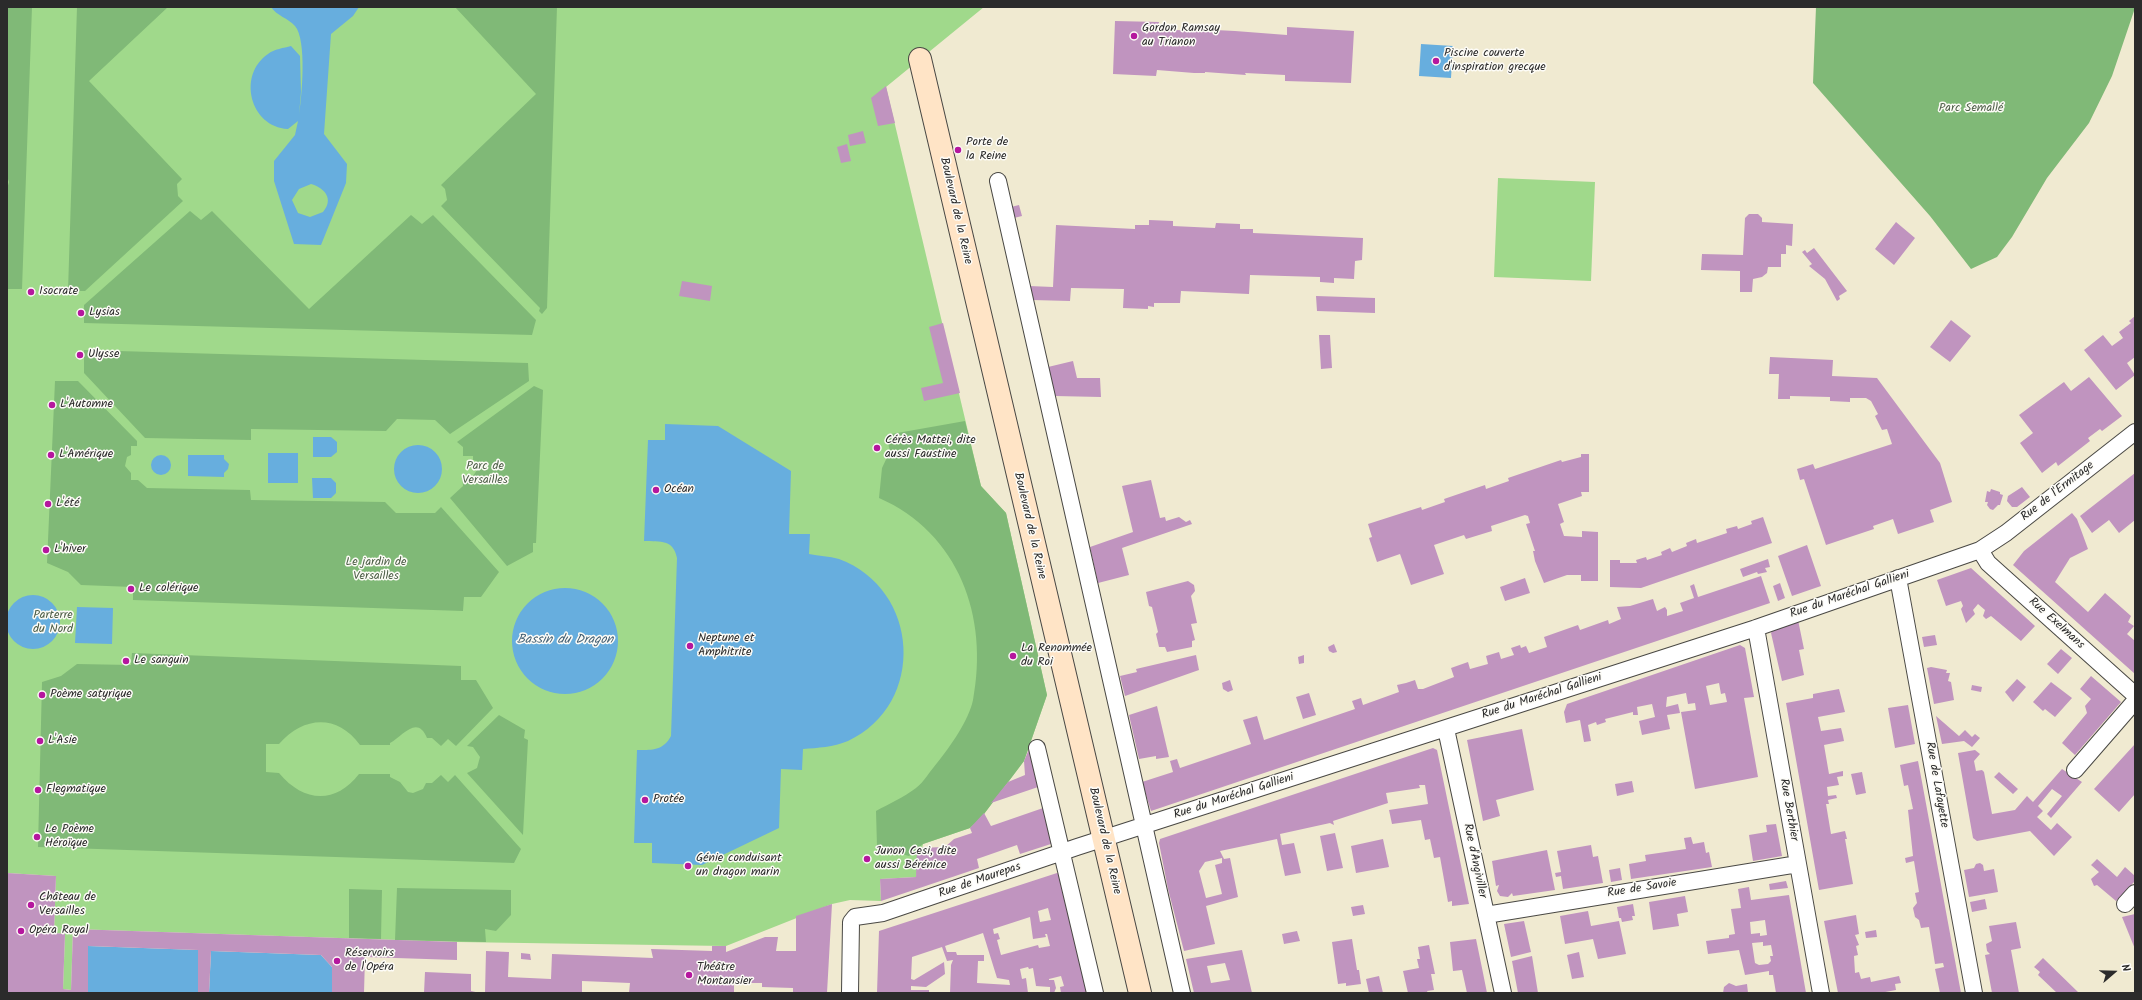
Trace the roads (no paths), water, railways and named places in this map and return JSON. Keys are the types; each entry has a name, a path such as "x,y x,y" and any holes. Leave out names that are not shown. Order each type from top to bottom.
{"street":[{"name":"Boulevard de la Reine","path":"920,59 1140,993"},
{"path":"998,181 1182,993"},
{"name":"Rue de l'Ermitage","path":"1980,550 2006,533 2135,432"},
{"name":"Rue du Maréchal Gallieni","path":"1103,839 1756,628 1980,550"},
{"name":"Rue Exelmans","path":"1980,550 1988,563 2135,695"},
{"name":"Rue de Lafayette","path":"1898,578 1974,993"},
{"name":"Rue Berthier","path":"1756,628 1821,993"},
{"path":"2076,770 2135,701"},
{"name":"Rue d'Angiviller","path":"1446,729 1503,993"},
{"path":"1037,748 1095,993"},
{"name":"Rue de Maurepas","path":"850,993 852,922 855,918 883,913 1103,839"},
{"name":"Rue de Savoie","path":"1486,915 1798,864"}],"water":[{"path":"271,7 359,7 353,16 331,34 324,134 347,164 346,183 321,245 294,244 274,181 274,161 295,135 298,121 288,129 275,126 264,119 257,110 252,99 251,86 253,74 258,63 270,52 291,46 300,56 301,92 299,115 301,95 303,69 299,33 292,23","holes":["311,184 324,191 328,198 328,203 323,212 310,217 298,213 292,200 299,189"]},
{"name":"Piscine couverte d'inspiration grecque","path":"1421,44 1453,46 1451,78 1419,76"},
{"path":"665,424 718,426 791,471 789,534 810,534 809,554 839,559 866,574 886,595 898,620 904,647 901,675 891,701 874,724 848,741 837,745 803,749 802,770 781,769 779,828 702,865 652,863 652,843 634,843 637,750 657,749 664,745 671,736 677,558 673,547 661,542 644,541 648,440 665,440"},
{"path":"313,437 331,437 337,442 337,452 331,457 313,457"},
{"path":"418,445 427,447 435,452 440,460 442,469 440,478 435,486 427,491 418,493 409,491 401,486 396,478 394,469 396,460 401,452 409,447"},
{"path":"268,453 298,453 298,483 268,483"},
{"path":"161,455 168,458 171,465 168,472 161,475 154,472 151,465 154,458"},
{"path":"188,455 224,455 224,459 229,464 228,469 224,473 224,477 188,476"},
{"path":"312,478 331,478 336,483 336,493 331,498 313,498"},
{"name":"Bassin du Dragon","path":"565,588 585,592 603,603 614,621 618,641 614,661 603,679 585,690 565,694 545,690 527,679 516,661 512,641 516,621 527,603 545,592"},
{"path":"33,595 48,600 52,603 55,607 60,622 55,637 52,641 48,644 33,649 18,644 14,641 11,637 6,622 11,607 14,603 18,600"},
{"path":"77,607 113,608 112,644 75,643"},
{"path":"88,946 198,950 198,993 88,993"},
{"path":"211,951 321,955 332,967 332,993 209,993"}],"place":[{"name":"Gordon Ramsay au Trianon","path":"1134,36"},
{"name":"Piscine couverte d'inspiration grecque","path":"1436,61"},
{"name":"Porte de la Reine","path":"958,150"},
{"name":"Isocrate","path":"31,292"},
{"name":"Lysias","path":"81,313"},
{"name":"Ulysse","path":"80,355"},
{"name":"L'Automne","path":"52,405"},
{"name":"Cérès Mattei, dite aussi Faustine","path":"877,448"},
{"name":"L'Amérique","path":"51,455"},
{"name":"Océan","path":"656,490"},
{"name":"L'été","path":"48,504"},
{"name":"L'hiver","path":"46,550"},
{"name":"Le colérique","path":"131,589"},
{"name":"Neptune et Amphitrite","path":"690,646"},
{"name":"La Renommée du Roi","path":"1013,656"},
{"name":"Le sanguin","path":"126,661"},
{"name":"Poème satyrique","path":"42,695"},
{"name":"L'Asie","path":"40,741"},
{"name":"Flegmatique","path":"38,790"},
{"name":"Protée","path":"645,800"},
{"name":"Le Poème Héroïque","path":"37,837"},
{"name":"Junon Cesi, dite aussi Bérénice","path":"867,859"},
{"name":"Génie conduisant un dragon marin","path":"688,866"},
{"name":"Château de Versailles","path":"31,905"},
{"name":"Opéra Royal","path":"21,931"},
{"name":"Réservoirs de l'Opéra","path":"337,961"},
{"name":"Théâtre Montansier","path":"689,975"}],"park label":[{"name":"Parc Semallé","path":"1971,109"},
{"name":"Parc de Versailles","path":"485,474"},
{"name":"Le jardin de Versailles","path":"376,570"},
{"name":"Parterre du Nord","path":"53,623"}]}
